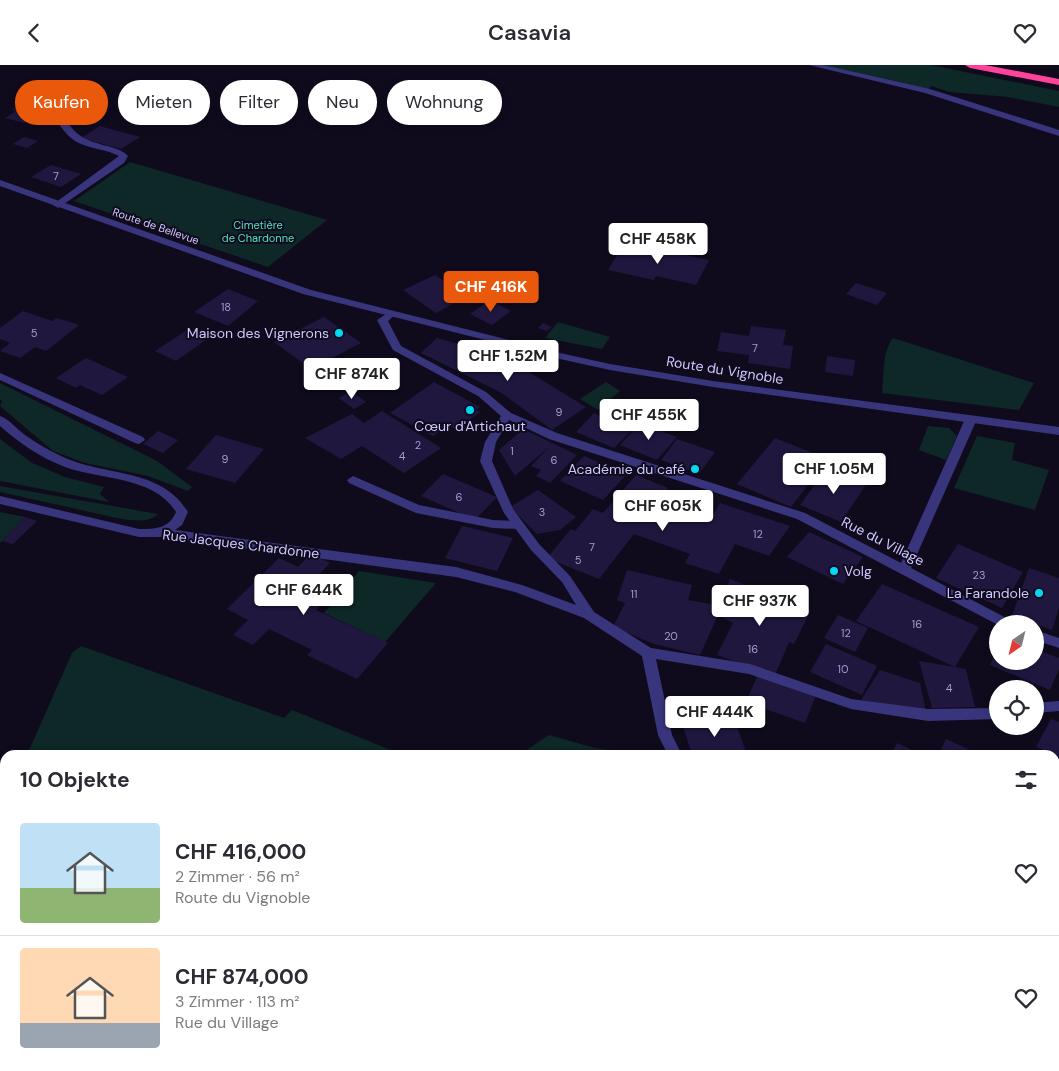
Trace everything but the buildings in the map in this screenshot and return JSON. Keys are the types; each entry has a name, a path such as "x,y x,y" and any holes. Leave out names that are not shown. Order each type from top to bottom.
{"highway":[{"path":"970,65 1059,82"}],"street":[{"path":"813,65 927,91 1059,133"},
{"path":"58,205 121,161 124,156 122,153 84,143 72,134 66,125"},
{"name":"Route de Bellevue","path":"0,183 308,293 391,314"},
{"name":"Rue du Village","path":"391,314 382,319 397,348 482,394 507,415 554,437 801,516 990,615"},
{"name":"Route du Vignoble","path":"391,314 610,367 722,386 1059,431"},
{"path":"0,375 138,440"},
{"path":"507,415 486,452 486,461 508,510 518,525 535,547 566,579 590,615"},
{"path":"904,569 972,419"},
{"path":"0,420 12,432 48,455 70,465 158,488 176,503 182,512 178,522 163,533"},
{"path":"353,480 416,509 492,524 518,525"},
{"name":"Rue Jacques Chardonne","path":"0,500 140,533 163,533 438,568 518,588 590,615 648,653 750,669 850,704 928,715 989,714"},
{"path":"1044,638 1059,643"},
{"path":"648,653 665,735 672,750"},
{"path":"1044,707 1059,705"}],"green space":[{"path":"813,65 931,65 1059,91 1059,107 1008,97 950,92 931,86 927,91"},
{"name":"Cimetière de Chardonne","path":"130,162 327,220 268,267 74,201"},
{"path":"558,322 610,337 602,349 545,338"},
{"path":"893,338 1034,383 1019,410 882,393 885,357"},
{"path":"606,382 620,391 598,410 580,399"},
{"path":"0,383 157,461 192,487 188,491 148,476 85,463 53,451 0,406 2,401 0,399"},
{"path":"928,426 949,428 957,436 946,460 919,450"},
{"path":"977,436 1015,443 1012,460 1049,470 1035,510 954,488"},
{"path":"0,439 32,463 65,477 104,487 100,494 109,502 0,481"},
{"path":"0,486 158,514 144,520 117,518 0,492"},
{"path":"0,512 25,517 0,543"},
{"path":"359,571 436,583 385,642 324,613"},
{"path":"81,646 284,718 292,710 391,750 29,750 72,653"},
{"path":"549,735 595,748 611,750 526,750"}],"place":[{"name":"Maison des Vignerons","path":"339,333"},
{"name":"Cœur d'Artichaut","path":"470,410"},
{"name":"Académie du café","path":"695,469"},
{"name":"Volg","path":"834,571"},
{"name":"La Farandole","path":"1039,593"}]}
